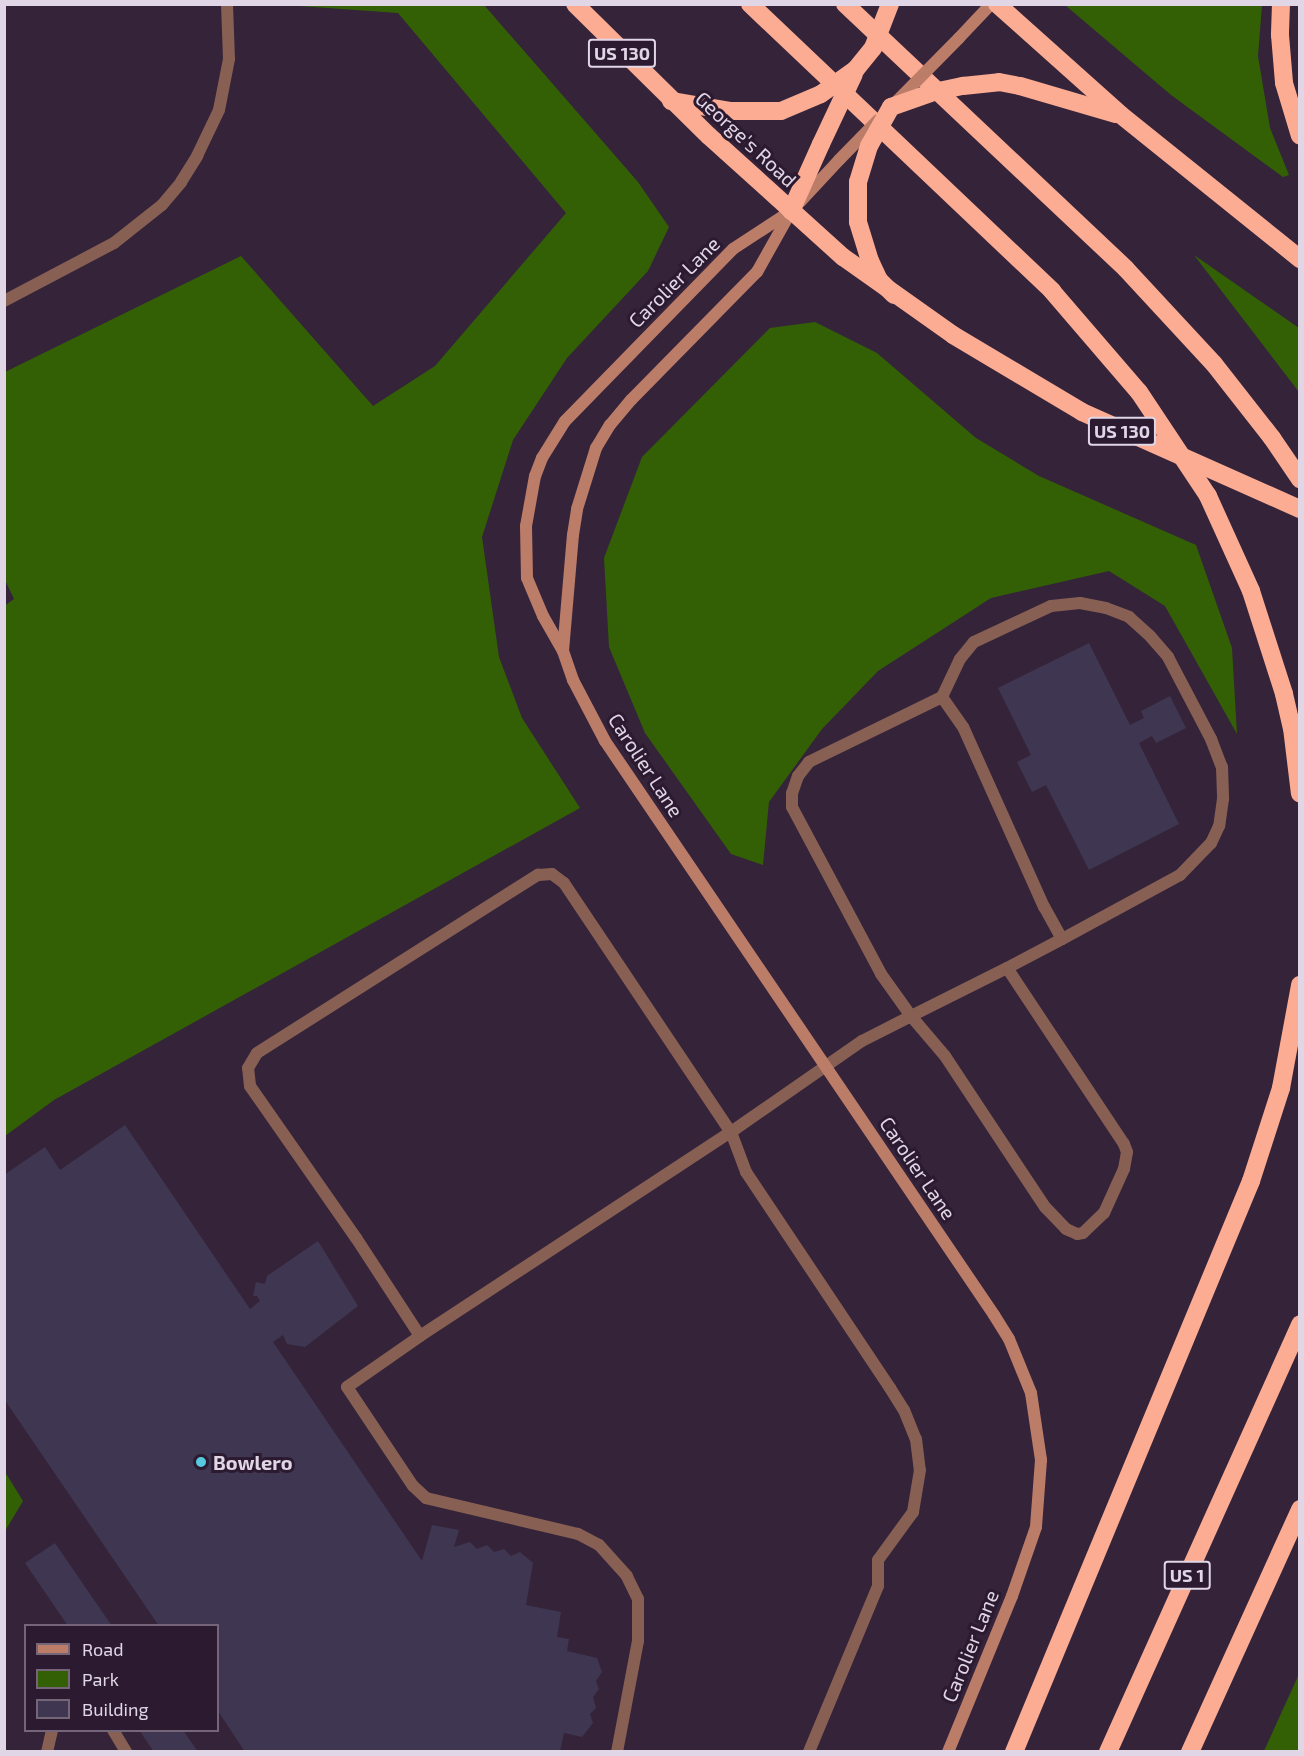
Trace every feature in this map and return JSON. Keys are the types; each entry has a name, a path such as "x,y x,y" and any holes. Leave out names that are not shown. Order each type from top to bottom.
{"highway":[{"name":"US 130","path":"575,4 671,100"},
{"path":"750,4 1036,275 1095,338 1146,400 1208,496 1251,591 1284,694 1292,728 1299,794"},
{"path":"845,4 1126,269 1214,364 1272,438 1299,479"},
{"path":"791,211 856,69 873,48 890,4"},
{"path":"997,4 1121,115 1299,259"},
{"path":"1281,4 1280,35 1283,75 1299,136"},
{"path":"671,100 731,111 781,111 821,94 856,69"},
{"path":"894,295 879,280 862,243 856,202 862,162 891,107 963,86 999,82 1121,115"},
{"name":"George's Road","path":"671,100 791,211"},
{"name":"US 130","path":"791,211 843,257 894,295 953,335 1082,412 1299,509"},
{"path":"1014,1752 1251,1181 1281,1088 1299,985"},
{"name":"US 1","path":"1108,1752 1299,1324"},
{"path":"1190,1752 1299,1509"}],"street":[{"path":"4,301 114,243 162,205 181,182 197,156 219,110 229,59 227,4"},
{"name":"Carolier Lane","path":"948,1752 1012,1596 1036,1527 1041,1493 1038,1426 1031,1392 1009,1339 605,741 573,680 563,651 543,616 527,578 526,517 534,476 542,458 566,421 583,401 733,249 791,211 991,4"},
{"name":"Carolier Lane","path":"563,651 577,509 596,448 610,425 631,400 757,272 791,211"},
{"path":"616,1752 630,1692 639,1631 638,1599 627,1575 599,1545 578,1534 426,1498 413,1486 347,1387 420,1336 730,1132 862,1041 911,1016 1007,968 1180,875 1211,843 1219,825 1223,799 1222,767 1211,739 1168,657 1129,617 1106,608 1080,603 1051,606 974,642 960,658 942,697 809,762 798,776 792,793 792,807 797,820 881,974 911,1016 945,1056 1045,1207 1066,1229 1077,1234 1083,1233 1104,1213 1124,1169 1126,1152 1124,1144 1007,968"},
{"path":"942,697 963,727 1044,907 1062,939"},
{"path":"420,1336 350,1228 250,1086 248,1068 258,1053 538,875 552,874 564,883 730,1132 746,1172 904,1410 920,1454 918,1493 913,1512 878,1560 878,1586 809,1752"},
{"path":"48,1752 52,1732"},
{"path":"113,1732 126,1752"}],"green space":[{"path":"285,5 484,5 638,182 669,227 648,271 567,358 513,440 482,537 499,657 522,718 580,808 54,1100 5,1136 4,606 14,599 4,578 5,372 241,256 373,406 435,366 566,213 398,13"},
{"path":"1065,5 1262,5 1258,56 1270,128 1289,175 1283,177 1171,95"},
{"path":"1194,255 1299,328 1299,392"},
{"path":"815,322 877,353 976,438 1039,476 1196,545 1232,648 1237,734 1165,606 1109,571 991,598 878,671 822,729 769,802 763,865 731,854 645,733 609,647 604,558 642,457 770,328"},
{"path":"5,1472 23,1501 4,1531"},
{"path":"1299,1674 1299,1751 1264,1751"}],"building":[{"path":"1089,643 1130,725 1144,718 1141,711 1170,696 1186,728 1156,743 1152,736 1139,743 1179,824 1089,870 1046,785 1032,792 1017,762 1031,755 998,688"},
{"name":"Bowlero","path":"125,1125 250,1309 260,1301 257,1296 253,1296 256,1282 265,1284 267,1276 318,1241 358,1306 305,1347 287,1344 283,1335 273,1342 422,1561 432,1525 459,1530 454,1547 470,1542 477,1549 487,1545 494,1552 504,1549 511,1556 520,1552 533,1563 526,1605 561,1612 557,1637 569,1639 567,1651 597,1658 602,1672 596,1681 599,1689 593,1697 596,1708 590,1714 593,1723 582,1737 564,1733 560,1752 245,1752 219,1713 219,1624 158,1624 4,1399 4,1175 45,1147 60,1170"},
{"path":"55,1543 111,1624 67,1624 25,1563"},
{"path":"140,1732 184,1732 198,1752 154,1752"}],"place":[{"name":"Bowlero","path":"201,1462"}]}
